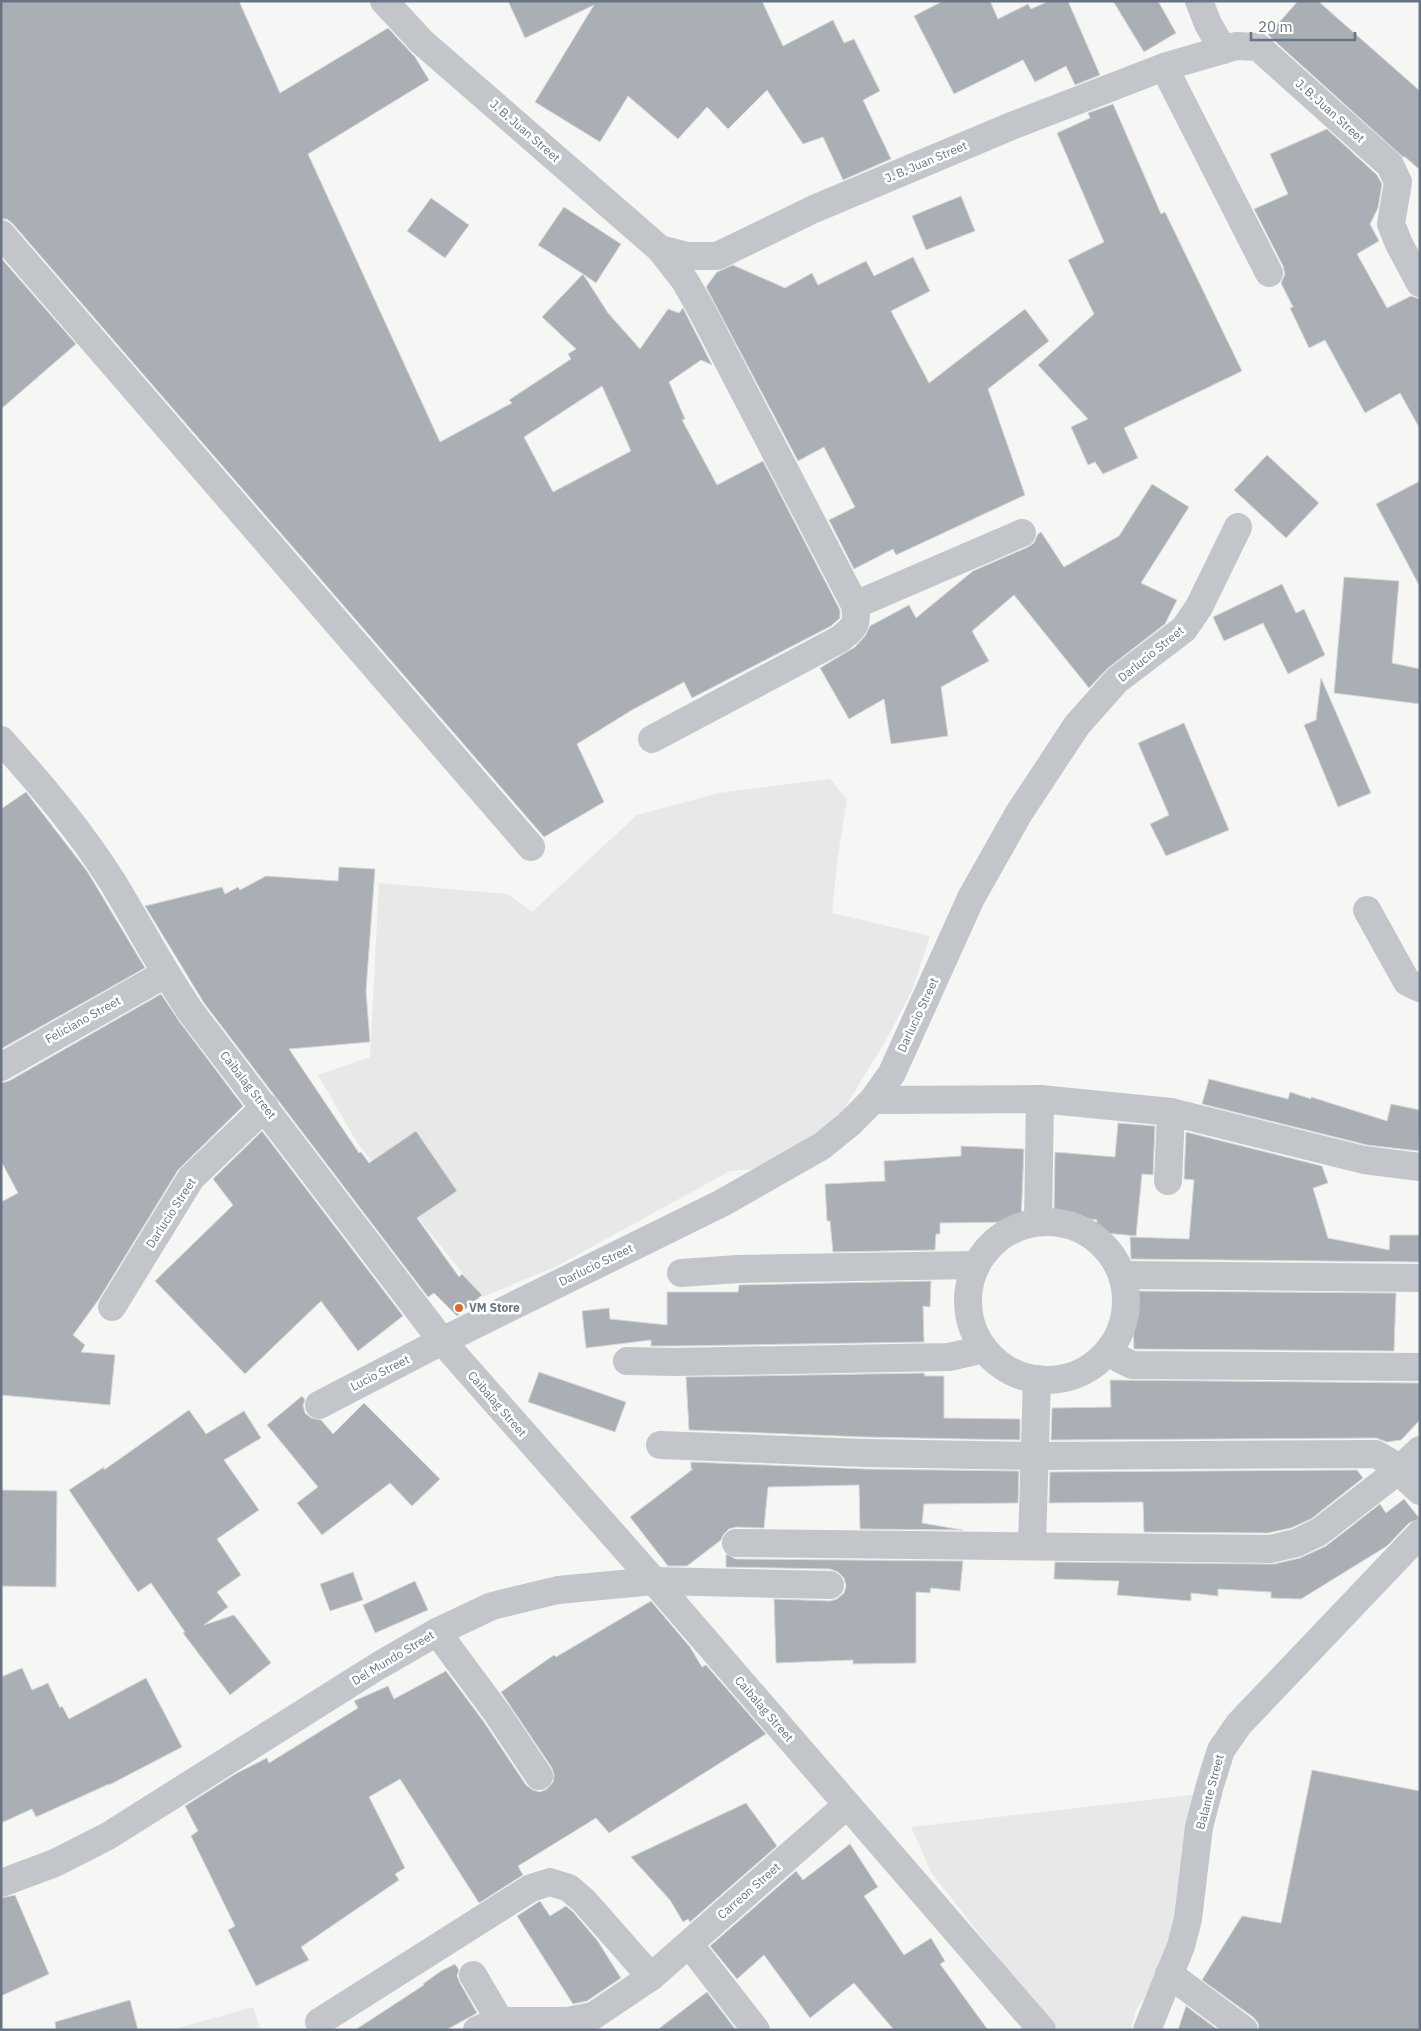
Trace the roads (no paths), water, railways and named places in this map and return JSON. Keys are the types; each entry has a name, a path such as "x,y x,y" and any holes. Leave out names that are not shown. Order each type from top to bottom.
{"street":[{"name":"J. B. Juan Street","path":"384,1 422,42 660,248 687,256 717,256 841,198 1014,125 1164,67 1236,46 1258,47 1390,165 1398,182 1391,224 1399,244 1420,283"},
{"path":"1199,1 1223,50"},
{"path":"1164,67 1269,273"},
{"path":"1,234 531,847"},
{"path":"652,739 840,639 854,628 857,618 855,605 701,309 685,281 660,248"},
{"name":"Darlucio Street","path":"442,1341 722,1203 779,1172 822,1146 872,1100 892,1073 972,898 1019,813 1077,724 1117,680 1184,629 1199,607 1238,527"},
{"path":"855,605 1022,533"},
{"name":"Caibalag Street","path":"5,752 58,805 112,881 165,974 191,1012 442,1341 654,1581 1042,2030"},
{"path":"1367,910 1407,982 1420,988"},
{"name":"Feliciano Street","path":"1,1067 165,974"},
{"path":"872,1100 1040,1099 1171,1112 1364,1160 1420,1167"},
{"path":"1038,1222 1040,1099"},
{"name":"Darlucio Street","path":"112,1307 191,1178 265,1107"},
{"path":"1168,1181 1171,1112"},
{"path":"1038,1222 1065,1223 1090,1233 1110,1251 1123,1275 1126,1314 1119,1334 1109,1351 1094,1365 1077,1374 1057,1379 1037,1379 1017,1374 998,1363 984,1349 973,1329 968,1308 969,1286 976,1265 991,1244 1012,1229 1038,1222"},
{"path":"681,1273 748,1268 976,1265"},
{"path":"1123,1275 1420,1278"},
{"name":"Lucio Street","path":"319,1405 442,1341"},
{"path":"627,1361 675,1362 949,1357 984,1349"},
{"path":"1109,1351 1120,1359 1132,1364 1420,1367"},
{"path":"1032,1545 1037,1379"},
{"path":"660,1445 864,1453 1034,1456 1376,1454 1399,1470 1420,1491"},
{"path":"736,1543 1270,1549 1296,1543 1319,1532 1399,1470 1420,1450"},
{"name":"Balante Street","path":"1147,2030 1181,1946 1188,1919 1199,1827 1221,1750 1239,1724 1420,1534"},
{"name":"Del Mundo Street","path":"1,1884 55,1863 108,1836 378,1666 436,1632 492,1606 558,1590 654,1581 830,1585"},
{"path":"436,1632 496,1713 538,1776"},
{"name":"Carreon Street","path":"488,2026 567,2021 593,2016 651,1977 847,1805"},
{"path":"319,2022 531,1888 550,1882 569,1888 584,1902 651,1977"},
{"path":"689,1944 756,2030"},
{"path":"1170,1974 1244,2030"},
{"path":"473,1975 488,2026"}],"place":[{"name":"VM Store","path":"459,1308"}]}
